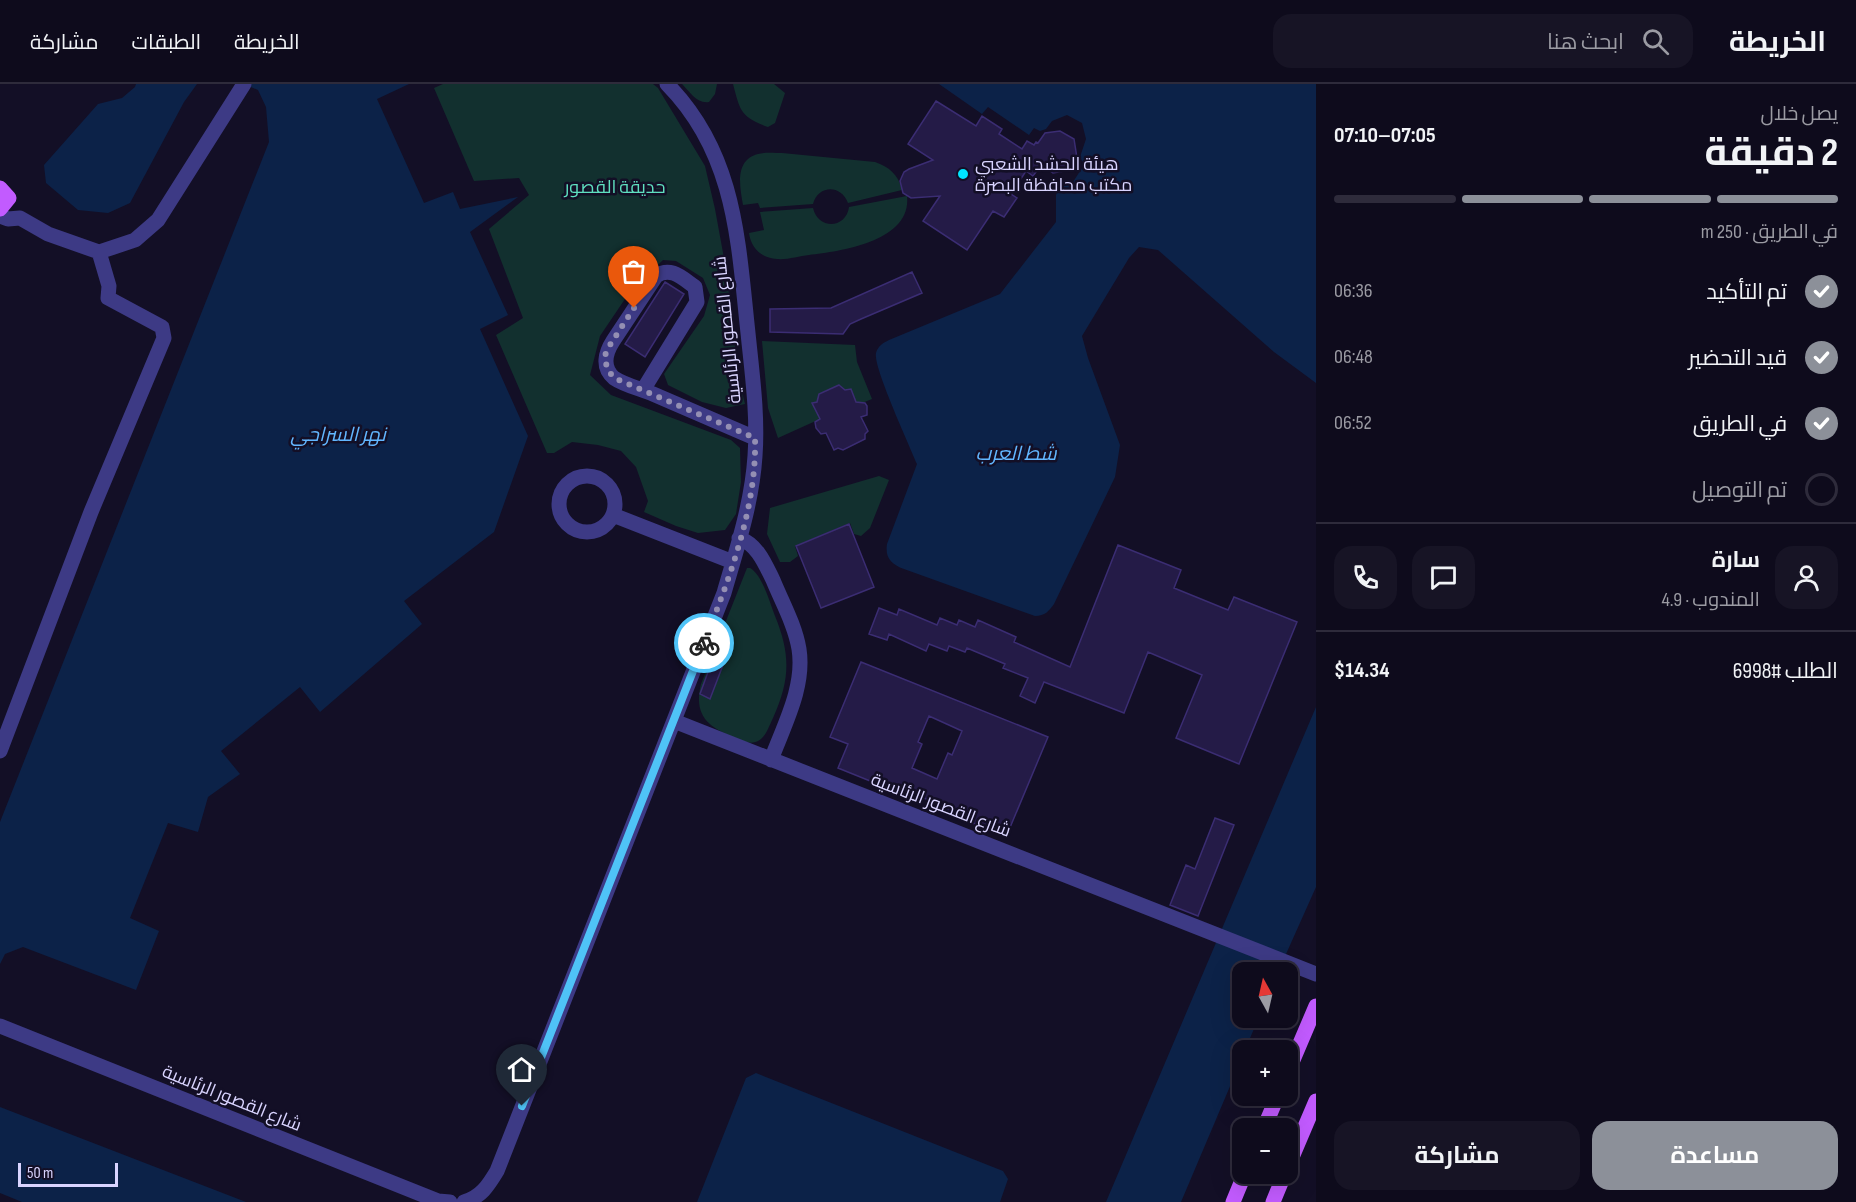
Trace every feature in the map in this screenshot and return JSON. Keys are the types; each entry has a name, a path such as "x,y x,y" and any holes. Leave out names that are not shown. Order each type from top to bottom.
{"main road":[{"path":"1298,1048 1316,1006"},
{"path":"1298,1143 1316,1101"},
{"path":"1233,1202 1240,1184"},
{"path":"1273,1202 1281,1184"}],"street":[{"path":"0,216 8,219 20,218 48,234 99,252 135,240 158,220 244,84"},
{"name":"شارع القصور الرئاسية","path":"464,1202 474,1199 488,1187 497,1171 724,593 748,508 755,455 754,396 741,262 730,195 718,158 701,126 683,100 667,84"},
{"path":"3,198 16,207 20,218"},
{"path":"0,751 91,512 164,338 162,327 108,298 109,286 99,252"},
{"path":"643,390 697,302 695,287 678,274 663,272 656,276 606,351 605,359 608,369 614,378 755,438"},
{"path":"613,515 733,562"},
{"path":"740,538 749,543 761,557 791,622 799,649 798,688 771,760"},
{"name":"شارع القصور الرئاسية","path":"674,721 1314,973"},
{"name":"شارع القصور الرئاسية","path":"0,1026 438,1201 450,1202"}],"green space":[{"name":"حديقة القصور","path":"443,84 653,84 658,88 705,166 728,280 739,380 745,404 726,408 702,402 668,385 664,374 704,316 710,295 703,278 676,261 663,260 629,293 600,336 590,375 611,395 731,440 740,448 741,482 736,514 725,530 698,533 644,512 648,501 636,467 621,451 572,442 554,453 547,453 496,335 523,318 489,229 529,195 519,178 474,181 434,88"},
{"path":"682,84 717,84 715,94 709,102 705,102 694,97"},
{"path":"733,84 774,84 785,93 775,123 768,127 746,116"},
{"path":"782,153 875,162 892,172 902,190 848,203 840,192 830,189 820,193 813,204 760,208 758,203 743,205 740,175 745,162 758,154"},
{"path":"907,196 906,211 898,224 872,241 856,246 777,259 766,257 758,251 750,238 749,233 764,230 760,212 813,208 820,220 832,224 843,220 849,207"},
{"path":"762,341 855,345 857,362 872,399 857,405 847,392 838,386 819,395 821,399 814,406 820,419 778,438 768,408"},
{"path":"879,476 889,480 870,528 861,536 854,534 850,523 795,546 798,556 790,562 780,562 767,534 770,508"},
{"path":"747,568 754,571 762,582 780,630 786,655 785,679 779,704 765,734 761,739 752,743 726,734 711,725 701,713 699,705 701,684"}],"water":[{"path":"136,84 197,84 184,102 130,203 108,213 78,210 46,183 44,165 98,104 122,98"},
{"name":"نهر السراجي","path":"244,84 409,84 377,99 424,203 453,192 460,209 518,197 470,232 508,315 480,329 528,436 494,532 404,601 422,624 320,712 300,687 221,751 240,774 208,797 198,832 168,823 130,918 159,931 136,990 23,947 5,954 0,964 0,822 269,142 266,107 258,90"},
{"name":"شط العرب","path":"939,84 1316,84 1316,383 1274,352 1158,250 1139,247 1129,258 1082,336 1120,445 1115,477 1054,604 1046,613 1038,616 904,569 892,563 887,553 887,544 917,464 880,374 877,351 889,340 1000,294 1056,222 1056,195 1059,187 1073,182 1084,165 1080,157 1086,139 1082,123 1067,115 1052,121 1046,129 1040,131 1034,128 1029,135 988,107 982,114"},
{"path":"1316,707 1316,887 1282,962 1232,962 1232,1028 1254,1028 1249,1040 1232,1040 1232,1082 1181,1202 1106,1202"},
{"path":"756,1073 1003,1171 1008,1179 1000,1202 697,1202 746,1078"},
{"path":"0,1107 246,1202 22,1202 0,1193"}],"building":[{"name":"هيئة الحشد الشعبي مكتب محافظة البصرة","path":"936,101 976,126 982,116 1002,129 999,134 1022,149 1027,141 1034,145 1038,143 1045,133 1060,131 1074,139 1077,158 1064,171 1053,173 1044,167 1042,170 1039,168 1033,176 1026,171 1011,194 1017,198 1004,217 993,211 967,250 923,221 940,196 911,198 903,193 900,181 904,172 933,160 908,144"},
{"path":"912,272 922,293 850,324 843,334 770,332 770,309 831,308"},
{"path":"665,282 684,294 645,357 625,344"},
{"path":"839,385 845,390 851,389 856,402 865,403 867,406 867,415 861,417 868,431 865,439 843,450 838,448 834,450 826,433 821,434 816,428 815,422 820,419 812,403 817,402 819,394"},
{"path":"849,524 874,587 821,608 796,546"},
{"path":"1118,545 1181,570 1174,588 1228,610 1234,597 1297,622 1239,764 1176,738 1202,675 1148,652 1124,713 1044,682 1035,703 1020,696 1028,678 1003,668 1005,664 967,648 965,652 949,646 947,651 929,644 926,651 889,634 887,640 869,634 879,608 897,615 899,609 937,625 940,618 957,625 959,620 975,627 978,620 1016,637 1014,642 1070,667"},
{"path":"712,661 723,665 710,699 700,694"},
{"path":"861,662 1048,737 1006,837 939,809 941,805 892,785 890,789 838,768 848,744 830,737","holes":["929,716 962,731 952,755 948,753 937,779 912,768 922,744 918,742"]},
{"path":"1215,818 1234,825 1198,916 1170,905 1186,865 1195,869"}],"way so far":[{"path":"634,308 606,351 605,359 614,378 755,438 748,508 724,593 704,643"}],"place":[{"name":"هيئة الحشد الشعبي مكتب محافظة البصرة","path":"963,174"}],"route":[{"path":"522,1106 704,643"}]}
